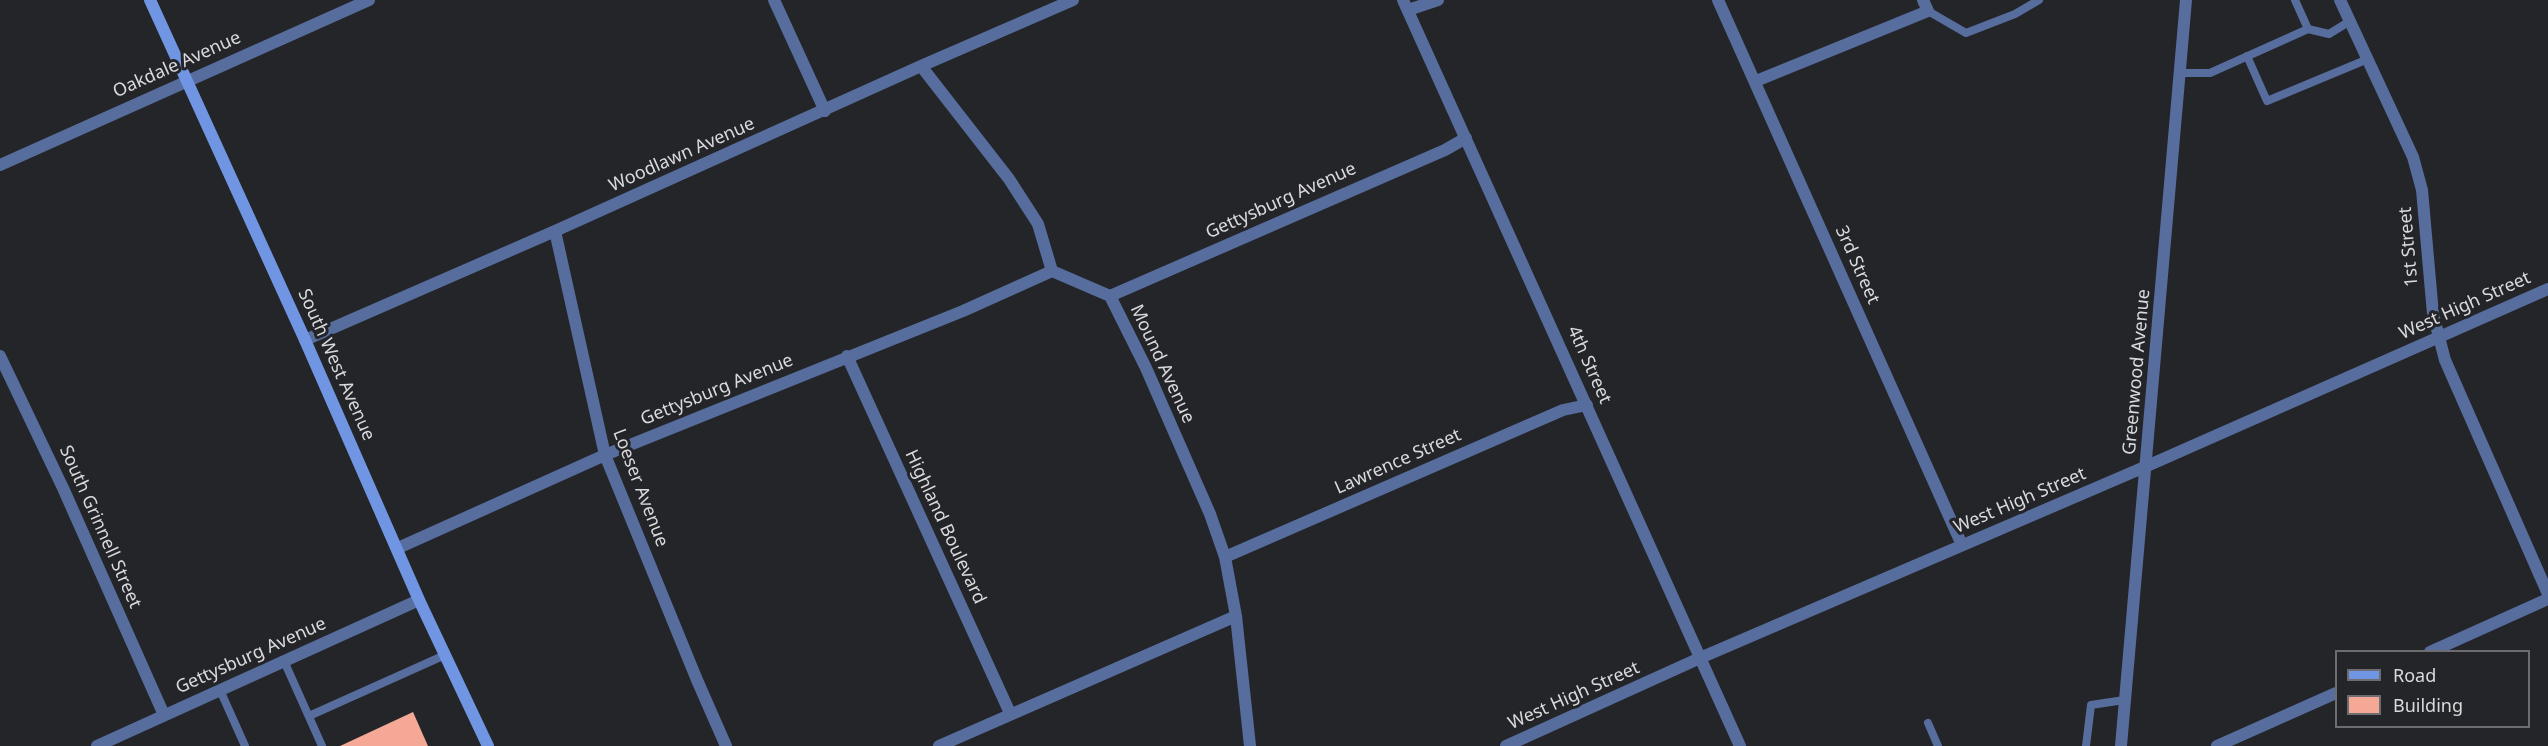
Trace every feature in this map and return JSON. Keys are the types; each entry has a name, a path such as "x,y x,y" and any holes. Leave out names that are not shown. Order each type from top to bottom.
{"main road":[{"name":"South West Avenue","path":"150,0 305,340 419,600 488,746"}],"street":[{"name":"Oakdale Avenue","path":"0,165 369,0"},
{"path":"774,0 825,111"},
{"name":"Woodlawn Avenue","path":"305,340 1073,0"},
{"path":"1405,5 1438,0"},
{"name":"3rd Street","path":"1718,0 1962,545"},
{"name":"Greenwood Avenue","path":"2121,746 2141,495 2147,466 2186,0"},
{"name":"1st Street","path":"2340,0 2413,157 2422,190 2433,314 2445,360 2548,594"},
{"name":"4th Street","path":"1405,5 1740,746"},
{"path":"1756,81 1925,6"},
{"path":"921,66 1002,170 1038,224 1052,271"},
{"name":"Gettysburg Avenue","path":"1110,296 1445,150 1466,138"},
{"name":"Loeser Avenue","path":"555,231 605,455 726,746"},
{"name":"Gettysburg Avenue","path":"398,548 605,455 963,311 1052,271"},
{"name":"Mound Avenue","path":"1052,271 1110,296 1146,368 1206,504 1225,557 1236,616 1250,746"},
{"name":"West High Street","path":"1506,746 1700,658 2147,466 2548,289"},
{"name":"South Grinnell Street","path":"0,356 63,488 164,715"},
{"name":"Highland Boulevard","path":"847,356 1010,713"},
{"name":"Lawrence Street","path":"1225,557 1563,410 1587,405"},
{"path":"2432,650 2548,599"},
{"name":"Gettysburg Avenue","path":"98,746 419,600"},
{"path":"939,746 1236,616"},
{"path":"2217,746 2335,694"}],"lane":[{"path":"1925,6 1966,33 2015,14 2039,0"},
{"path":"2295,0 2308,29"},
{"path":"2181,73 2210,73 2308,29 2329,34 2350,21"},
{"path":"2247,56 2267,101 2368,59"},
{"path":"309,716 445,655"},
{"path":"284,661 322,746"},
{"path":"220,690 245,746"},
{"path":"2086,746 2091,705 2124,700"},
{"path":"1928,723 1938,746"}],"building":[{"path":"413,712 428,746 340,746"}]}
